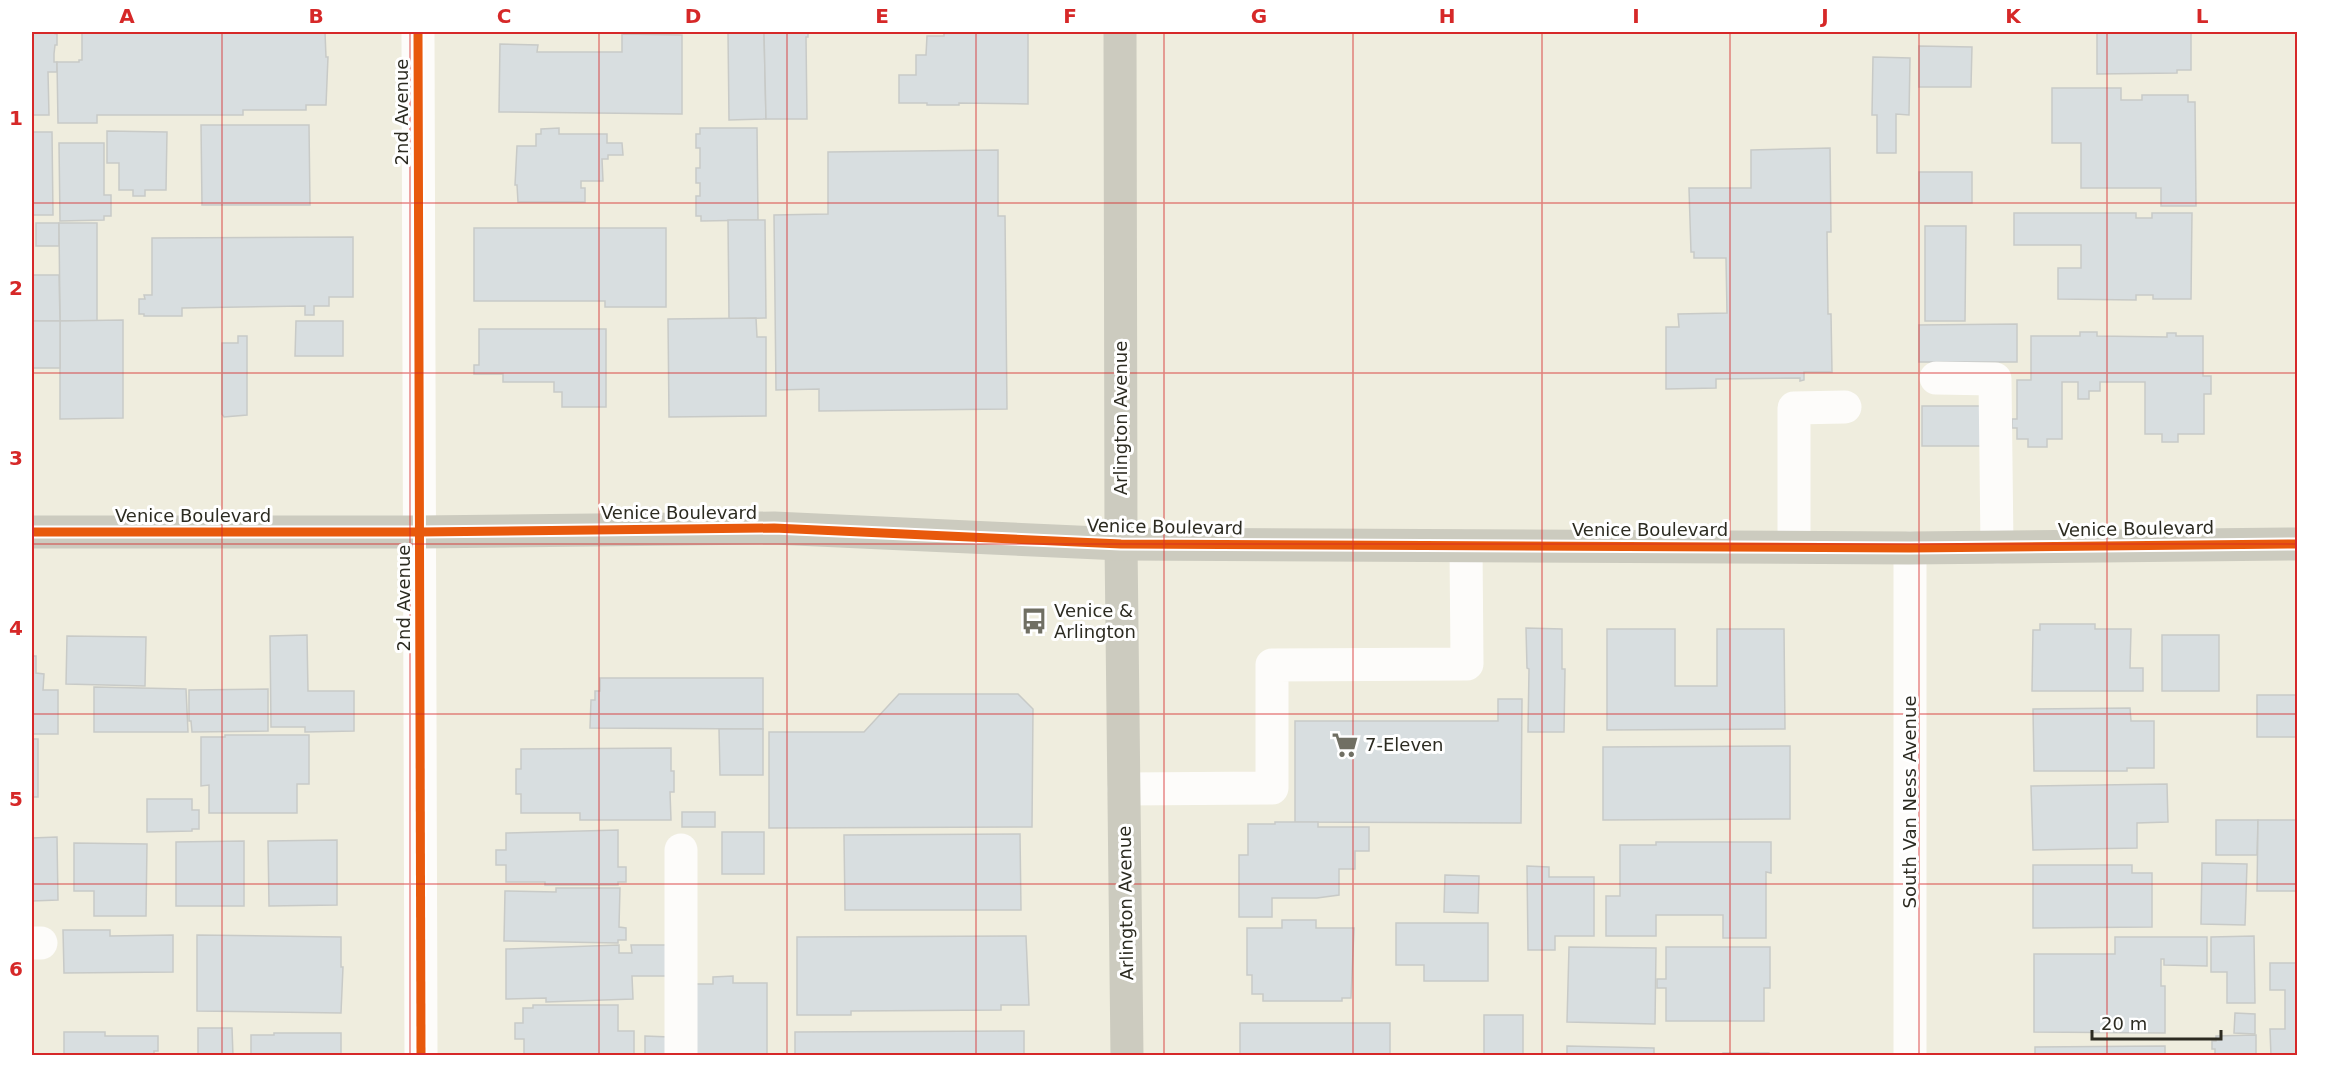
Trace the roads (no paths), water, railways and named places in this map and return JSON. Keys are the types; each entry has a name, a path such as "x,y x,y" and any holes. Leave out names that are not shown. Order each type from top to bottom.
{"main road":[{"name":"Arlington Avenue","path":"1120,32 1121,544 1127,1056"},
{"name":"Venice Boulevard","path":"32,532 420,532 774,528 1121,544 1910,548 2298,544"}],"street":[{"name":"2nd Avenue","path":"418,32 421,1056"},
{"path":"1936,378 1995,379 1997,547"},
{"path":"1794,547 1794,408 1845,407"},
{"path":"1124,789 1272,788 1272,665 1467,664 1466,546"},
{"name":"South Van Ness Avenue","path":"1910,548 1910,1056"},
{"path":"681,850 681,1056"}],"place":[{"name":"Venice & Arlington","path":"1034,621"},
{"name":"7-Eleven","path":"1345,745"}]}
